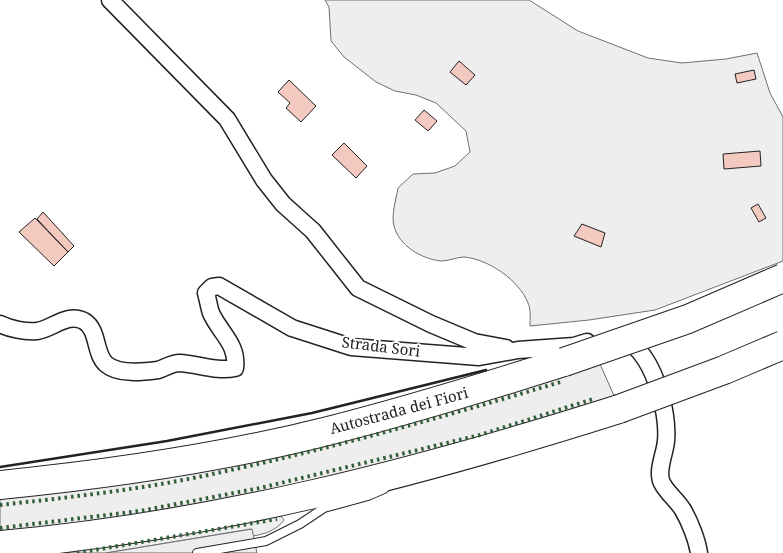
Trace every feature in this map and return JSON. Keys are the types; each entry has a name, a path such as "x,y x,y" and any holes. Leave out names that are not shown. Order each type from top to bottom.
{"highway":[{"name":"Autostrada dei Fiori","path":"0,485 135,468 234,451 327,431 450,398 564,362 688,319 783,278"},
{"path":"0,545 163,524 271,505 415,471 486,451 619,409 724,370 783,345"}],"street":[{"path":"110,0 227,118 264,180 283,204 313,231 358,288 430,324 474,342 518,350"},
{"name":"Strada Sori","path":"0,324 9,328 37,331 70,319 84,321 93,331 98,353 106,364 119,372 158,370 177,363 222,370 236,368 236,359 230,340 211,313 206,293 212,287 219,286 292,328 351,346 479,357 518,350 574,346 604,336 623,339 639,353 657,383 666,418 666,441 660,473 661,482 683,510 699,553"}],"lane":[{"path":"197,553 266,541 300,524 324,508 368,496 415,471"}],"shaded area":[{"path":"325,0 529,0 578,31 648,58 682,63 726,59 757,53 770,93 783,117 783,261 655,310 589,320 530,326 530,308 524,295 518,286 502,272 483,262 464,257 441,261 426,258 412,250 401,240 394,226 393,217 398,188 413,174 435,173 455,166 470,152 466,131 436,103 416,95 395,91 376,82 344,57 331,41 329,7"},
{"path":"600,364 615,398 508,433 307,483 163,511 0,534 0,498"},
{"path":"281,516 284,520 274,529 253,536 251,529 106,553 54,553 124,544"},
{"path":"252,529 257,553 106,553"}],"building":[{"path":"459,61 475,75 466,85 450,72"},
{"path":"754,70 756,79 737,83 735,74"},
{"path":"289,80 316,106 301,122 286,108 290,103 278,92"},
{"path":"424,110 437,121 428,131 415,120"},
{"path":"344,143 367,166 356,178 332,155"},
{"path":"760,151 761,166 724,169 723,154"},
{"path":"758,204 766,218 759,222 751,208"},
{"path":"43,212 74,246 68,252 37,219"},
{"path":"35,218 68,252 54,266 19,232"},
{"path":"582,224 605,233 601,247 574,236"}],"hedge":[{"path":"0,505 82,496 190,479 304,453 564,381"},
{"path":"0,528 140,511 260,488 480,435 593,399"},
{"path":"77,553 277,519"}],"wall":[{"path":"0,467 167,441 312,413 486,370"}]}
